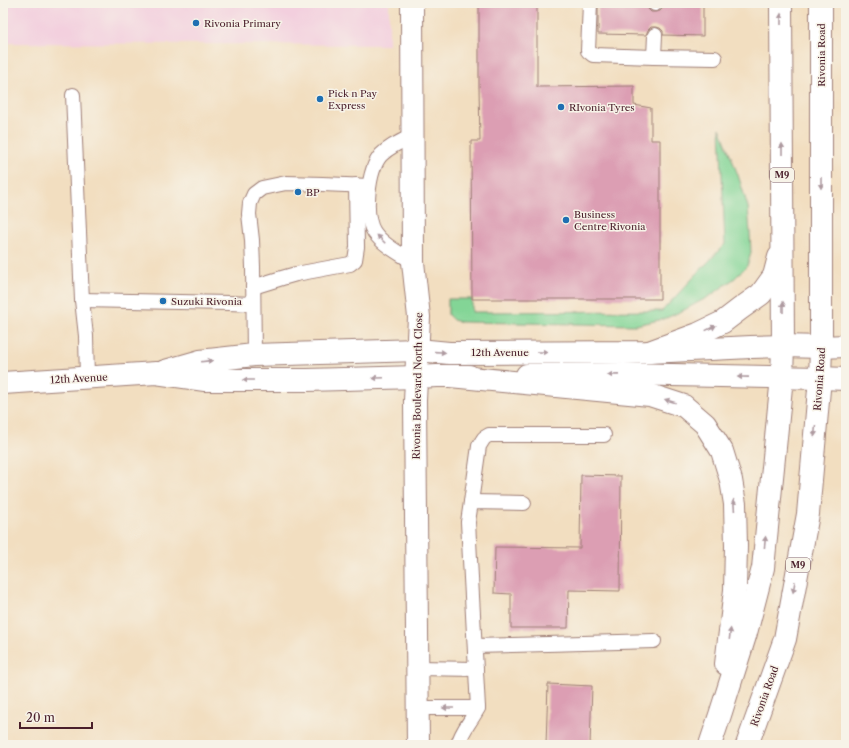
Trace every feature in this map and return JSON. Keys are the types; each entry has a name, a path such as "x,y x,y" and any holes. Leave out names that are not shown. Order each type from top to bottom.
{"main road":[{"name":"Rivonia Boulevard North Close","path":"412,3 413,262 419,317 415,401 418,745"},
{"name":"M9","path":"710,745 746,633 762,568 782,378 783,243 781,3"},
{"name":"Rivonia Road","path":"747,745 785,639 808,514 820,378 821,347 821,3"},
{"path":"649,352 698,334 724,322 761,294 774,276 783,243"},
{"name":"12th Avenue","path":"3,383 156,373 200,361 254,355 418,350 448,353 649,352 783,346 846,346"},
{"name":"12th Avenue","path":"156,373 205,380 307,380 437,376 624,374 846,378"},
{"path":"450,376 650,395 684,406 705,424 722,451 731,480 735,504 735,590 720,715"}],"lane":[{"path":"590,3 588,51 593,55 715,58"},
{"path":"654,57 655,35"},
{"path":"73,95 87,378"},
{"path":"253,287 296,274 350,264 355,260 362,185 380,157 390,147 413,136"},
{"path":"254,355 252,240 249,214 250,203 254,194 262,188 286,183 362,185"},
{"path":"362,185 368,203 369,217 373,231 391,248 413,262"},
{"path":"82,300 253,304"},
{"path":"458,745 459,738 476,714 478,708 468,522 479,446 484,438 489,435 604,434"},
{"path":"471,502 524,503"},
{"path":"475,646 654,641"},
{"path":"417,668 476,669"},
{"path":"418,708 478,708"}],"shaded area":[{"name":"Rivonia Primary","path":"3,3 389,3 389,45 3,43"}],"green space":[{"path":"720,128 738,175 748,207 751,253 747,266 735,278 710,296 664,319 636,325 460,322 453,320 448,315 448,299 472,299 472,312 662,311 725,244"}],"building":[{"name":"Business Centre Rivonia","path":"479,3 537,3 537,87 634,86 634,105 651,108 651,140 660,140 660,299 472,299 471,141 480,141"},
{"path":"598,3 645,3 651,12 660,11 663,8 663,4 703,5 703,36 663,35 663,31 660,28 655,27 651,27 646,35 598,34"},
{"path":"581,475 621,476 620,591 569,590 568,628 511,628 511,594 494,593 495,547 580,548"},
{"path":"548,684 592,686 590,745 546,745"}],"place":[{"name":"Rivonia Primary","path":"196,23"},
{"name":"Pick n Pay Express","path":"320,99"},
{"name":"RIvonia Tyres","path":"561,107"},
{"name":"BP","path":"298,192"},
{"name":"Business Centre Rivonia","path":"566,220"},
{"name":"Suzuki Rivonia","path":"163,301"}]}
